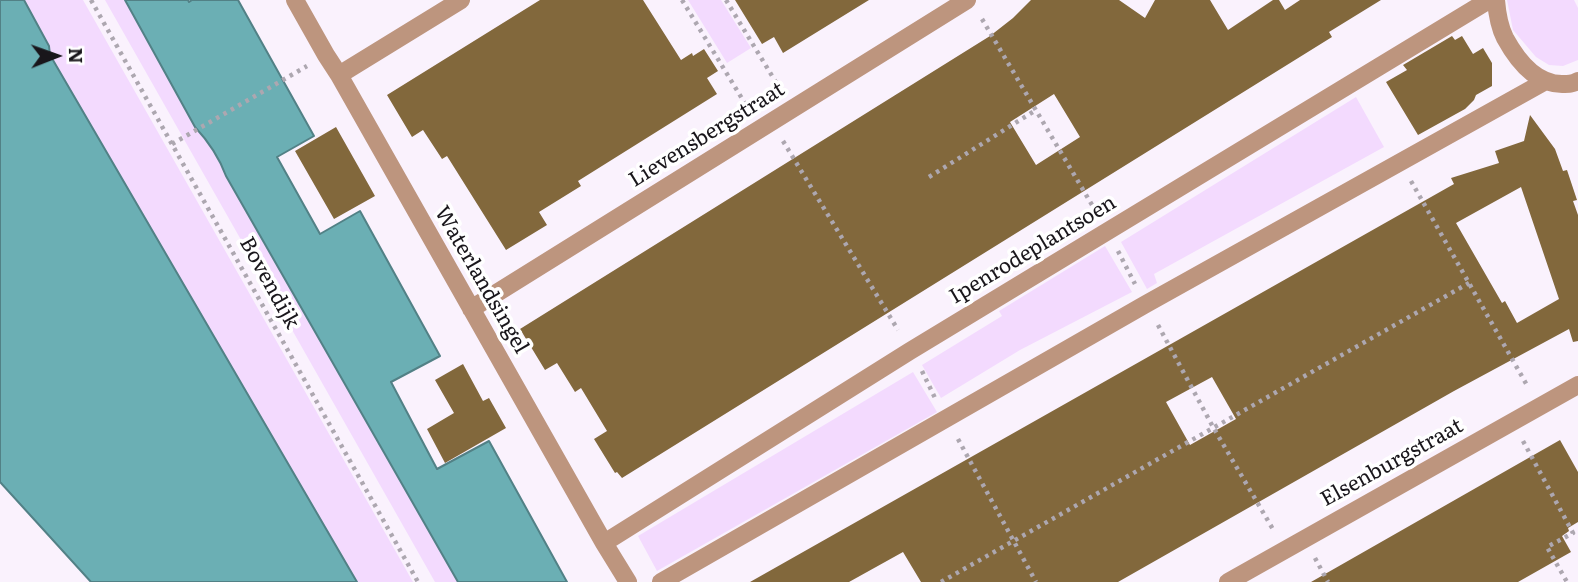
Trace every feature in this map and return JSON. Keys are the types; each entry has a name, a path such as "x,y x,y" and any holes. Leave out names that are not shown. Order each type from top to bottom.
{"street":[{"name":"Waterlandsingel","path":"295,0 628,582"},
{"path":"339,75 461,0"},
{"name":"Ipenrodeplantsoen","path":"604,543 899,358 1489,0"},
{"path":"1496,0 1504,37 1525,68 1544,82 1572,84 1578,81"},
{"name":"Lievensbergstraat","path":"471,309 793,109 972,6"},
{"path":"661,582 1146,304 1544,82"},
{"name":"Elsenburgstraat","path":"1228,582 1578,385"}],"path":[{"name":"Bovendijk","path":"90,0 418,582"},
{"path":"682,0 761,129"},
{"path":"726,0 793,109"},
{"path":"972,6 1107,232 1213,428 1285,550"},
{"path":"173,144 289,76"},
{"path":"929,177 1036,110"},
{"path":"1400,162 1539,407"},
{"path":"941,582 1469,283"},
{"path":"1512,422 1573,533 1547,547 1567,582"}],"shaded area":[{"path":"24,0 83,0 413,582 357,582 50,55 49,46"},
{"path":"105,0 125,0 195,127 217,156 458,582 435,582"},
{"path":"688,0 721,0 751,48 727,63"},
{"path":"1507,0 1574,0 1578,8 1578,60 1563,66 1549,65 1536,57 1513,30"},
{"path":"1356,97 1384,147 1154,274 1157,283 1147,289 1121,242"},
{"path":"1105,246 1132,292 1020,350 941,398 922,365 1002,316 999,311"},
{"path":"913,372 937,412 657,571 638,536"}],"water":[{"path":"0,0 24,0 49,46 50,55 357,582 91,582 0,482"},
{"path":"125,0 238,0 314,136 277,157 320,234 360,211 440,356 391,382 437,469 489,441 567,582 458,582 217,156 195,127"}],"building":[{"path":"540,0 643,0 681,60 704,49 718,71 707,78 717,94 578,181 581,186 539,212 547,225 506,250 447,156 442,159 423,130 412,137 387,95"},
{"path":"735,0 869,0 783,53 774,37 762,44"},
{"path":"1031,0 1119,0 1145,18 1155,0 1210,0 1228,30 1273,0 1279,0 1285,10 1300,0 1381,0 1329,32 1332,37 622,478 615,473 594,439 607,431 581,388 575,392 557,363 545,370 520,329 990,36","holes":["1054,94 1080,137 1036,165 1010,122"]},
{"path":"1452,36 1455,40 1462,36 1473,54 1483,48 1492,63 1492,86 1476,95 1465,109 1418,135 1386,82 1407,70 1403,65"},
{"path":"1530,115 1555,149 1563,171 1567,170 1577,200 1573,201 1578,215 1578,341 1573,342 1569,329 1454,391 1118,582 921,582 903,552 849,582 750,582 1454,184 1451,178 1499,163 1495,151 1524,141","holes":["1521,187 1559,299 1517,323 1505,301 1502,303 1456,223","1212,377 1236,419 1190,445 1166,402"]},
{"path":"336,127 375,196 334,219 295,151"},
{"path":"463,364 483,401 489,398 506,428 445,463 427,429 454,413 435,380"},
{"path":"1560,440 1578,472 1578,522 1562,536 1571,552 1518,582 1311,582"}]}
